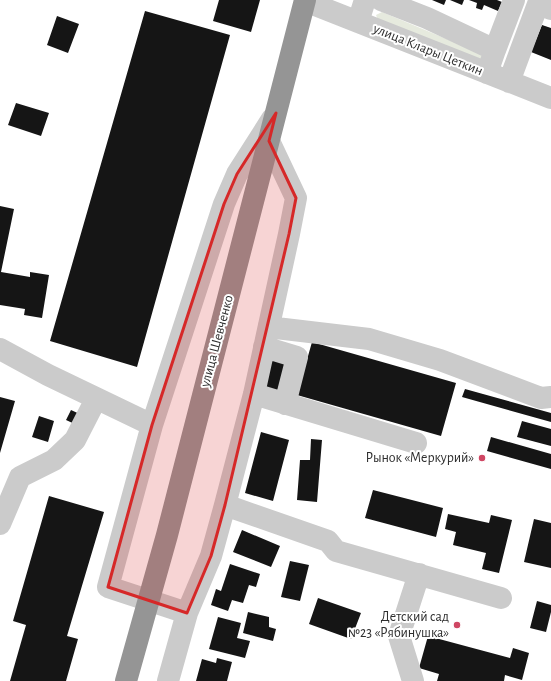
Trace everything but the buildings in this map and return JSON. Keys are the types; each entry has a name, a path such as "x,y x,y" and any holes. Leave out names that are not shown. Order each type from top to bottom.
{"highway":[{"name":"улица Шевченко","path":"126,681 167,535 305,0"}],"street":[{"name":"улица Клары Цеткин","path":"305,0 551,98"},
{"path":"358,22 365,0"},
{"path":"381,0 427,18 495,50"},
{"path":"487,73 514,0"},
{"path":"509,82 538,4 551,9"},
{"path":"187,613 108,587 152,425 224,204 237,174 276,113"},
{"path":"168,681 187,613 211,556 225,505 254,394 290,234 296,198 269,141"},
{"path":"269,325 276,328 369,339 440,360 541,398 551,398"},
{"path":"264,347 297,357 285,404"},
{"path":"0,349 96,399 152,425"},
{"path":"254,394 416,443"},
{"path":"0,524 20,477 54,460 75,440 96,399"},
{"path":"225,505 328,541 336,551 501,598"},
{"path":"413,681 399,636 419,574"}],"highlighted area":[{"path":"276,113 269,141 296,198 289,234 225,505 211,556 187,613 108,587 152,425 224,204 237,174"}],"shaded area":[{"path":"382,12 485,55 481,59 379,23 376,15"}],"place":[{"name":"Рынок «Меркурий»","path":"482,458"},
{"name":"Детский сад №23 «Рябинушка»","path":"457,625"}]}
